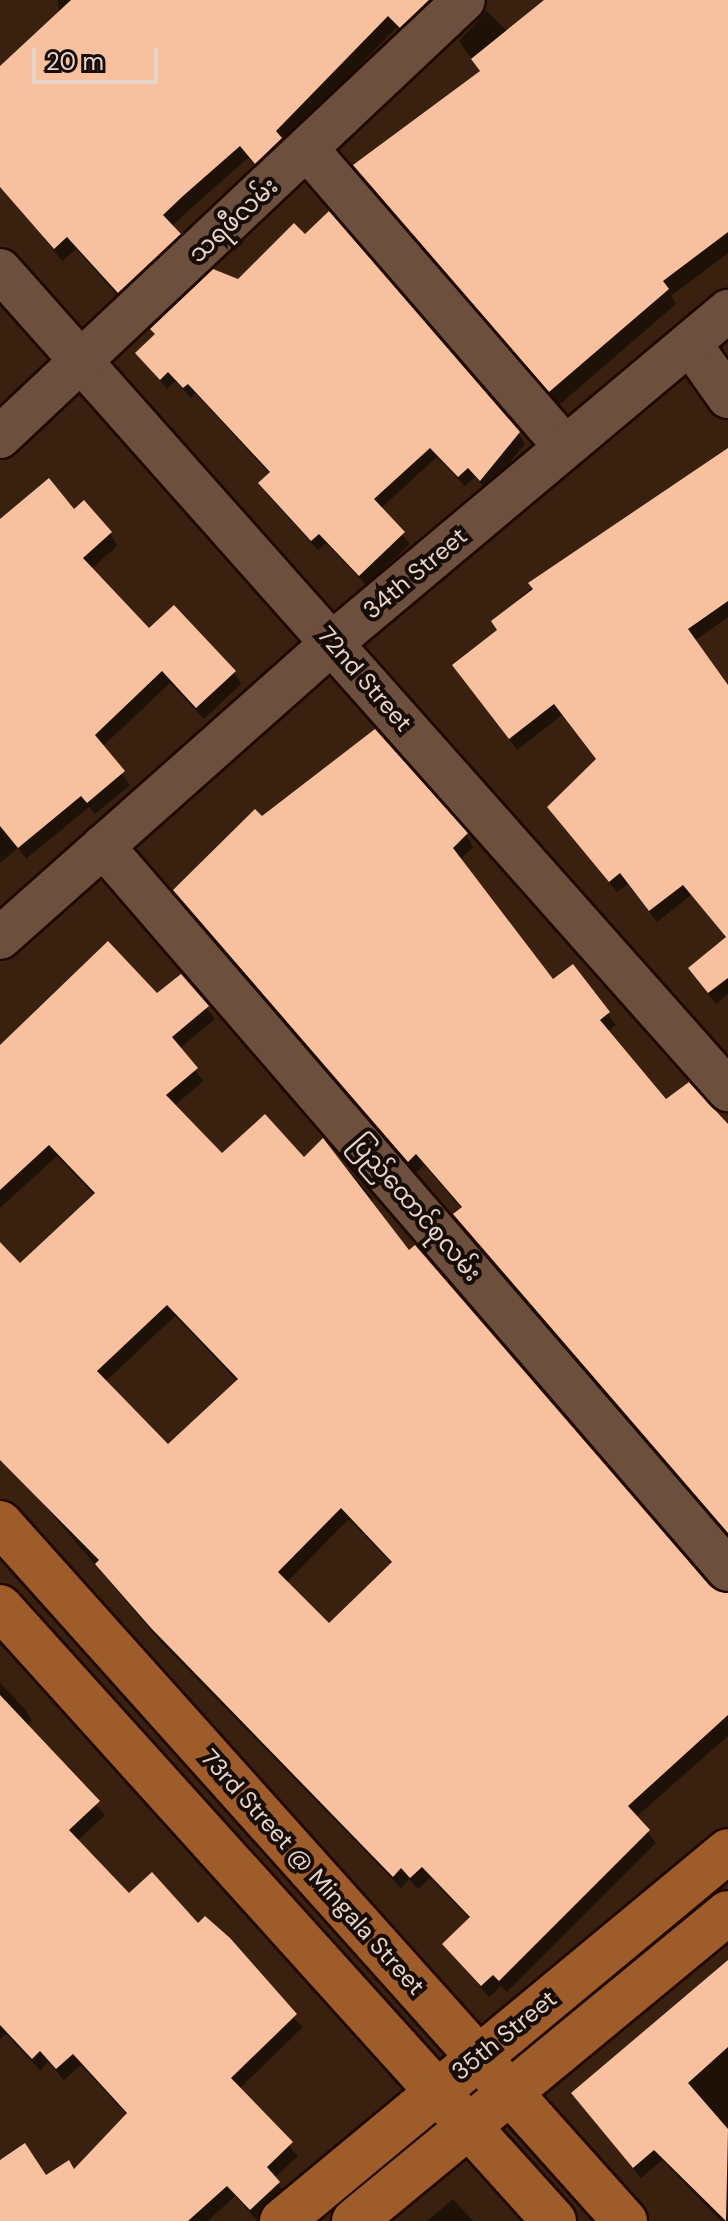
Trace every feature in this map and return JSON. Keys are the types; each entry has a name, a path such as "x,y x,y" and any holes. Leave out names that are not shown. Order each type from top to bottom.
{"main road":[{"name":"73rd Street @ Mingala Street","path":"0,1523 625,2221"},
{"path":"0,1607 554,2221"},
{"name":"35th Street","path":"282,2221 437,2089 728,1851"},
{"name":"35th Street","path":"354,2221 728,1913"}],"street":[{"name":"သရဖီလမ်း","path":"0,437 84,362 464,0"},
{"path":"307,149 565,447"},
{"name":"72nd Street","path":"0,270 728,1090"},
{"name":"34th Street","path":"0,938 332,643 728,311"},
{"path":"690,343 728,397"},
{"name":"ပြည်ထောင်စုလမ်း","path":"103,846 728,1570"}],"building":[{"path":"71,0 429,0 400,28 388,16 276,131 282,138 255,164 240,146 183,196 163,215 181,234 118,293 67,237 54,249 0,187 0,66"},
{"path":"544,0 728,0 728,232 663,281 669,289 549,392 353,165 480,71 471,59"},
{"path":"329,211 520,432 480,481 468,468 458,477 430,448 374,499 405,532 359,576 319,534 311,541 258,483 270,472 188,384 183,388 168,372 160,380 135,353 155,334 150,329 213,269 238,279 294,223 305,234"},
{"path":"728,448 728,601 688,629 728,685 728,978 708,993 688,968 726,937 683,885 649,911 620,873 609,882 547,807 596,759 554,704 509,739 452,665 497,630 491,621 533,589 528,583"},
{"path":"49,478 74,509 84,500 112,532 83,558 149,628 174,605 236,671 196,708 162,671 95,735 125,771 87,803 81,796 18,848 0,826 0,519"},
{"path":"375,729 468,833 453,848 553,979 573,964 610,1012 600,1020 666,1099 689,1082 728,1124 728,1533 453,1214 462,1207 416,1154 408,1162 173,890 255,809 262,816"},
{"path":"108,941 157,993 181,974 209,1006 172,1037 198,1068 166,1095 222,1153 265,1114 304,1157 323,1138 409,1250 415,1245 710,1586 728,1593 728,1715 628,1806 650,1830 499,1981 493,1975 481,1986 442,1944 470,1917 422,1867 410,1878 401,1868 393,1877 151,1628 95,1564 99,1560 0,1460 0,1242 20,1263 95,1193 49,1145 0,1190 0,1045","holes":["167,1305 238,1379 168,1444 97,1371","341,1508 392,1562 329,1623 278,1572"]},
{"path":"0,1695 100,1801 69,1830 129,1893 152,1872 198,1923 205,1916 230,1938 297,2014 231,2078 293,2142 267,2167 280,2182 250,2210 227,2186 188,2221 0,2221 0,2160 25,2143 46,2175 69,2160 74,2169 127,2113 73,2054 56,2069 40,2051 32,2059 0,2025"},
{"path":"728,1960 728,2047 688,2083 728,2129 726,2221 654,2150 633,2168 571,2093"}]}
